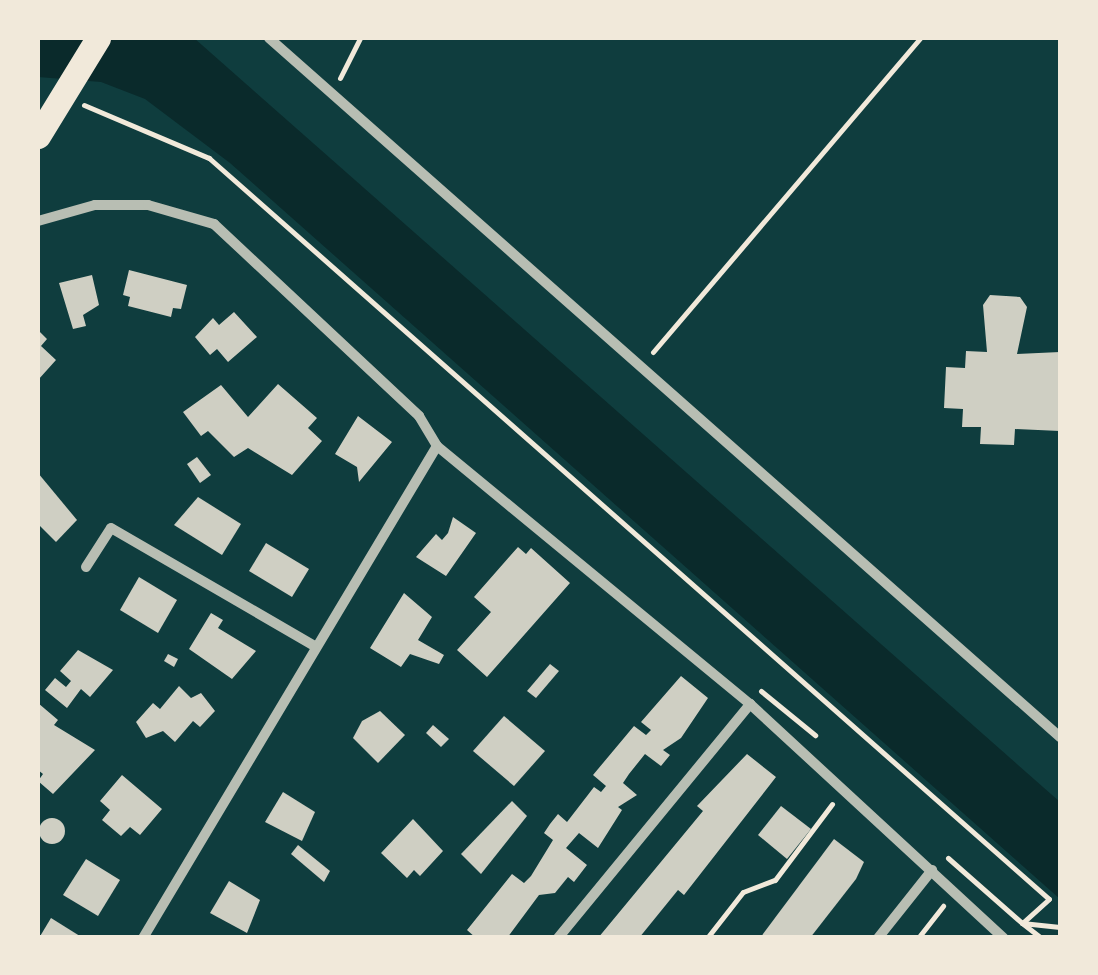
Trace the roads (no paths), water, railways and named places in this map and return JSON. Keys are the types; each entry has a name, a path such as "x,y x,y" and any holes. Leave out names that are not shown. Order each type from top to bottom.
{"main road":[{"path":"38,136 98,38"}],"street":[{"path":"270,38 1060,736"},
{"path":"38,220 96,205 148,204 214,224 419,416 437,446 750,704 1004,938"},
{"path":"143,938 437,446"},
{"path":"86,567 112,528 316,647"},
{"path":"558,938 750,704"},
{"path":"878,938 932,870"}],"water":[{"path":"38,38 194,38 1060,802 1060,899 230,163 145,99 101,82 38,77"}]}
